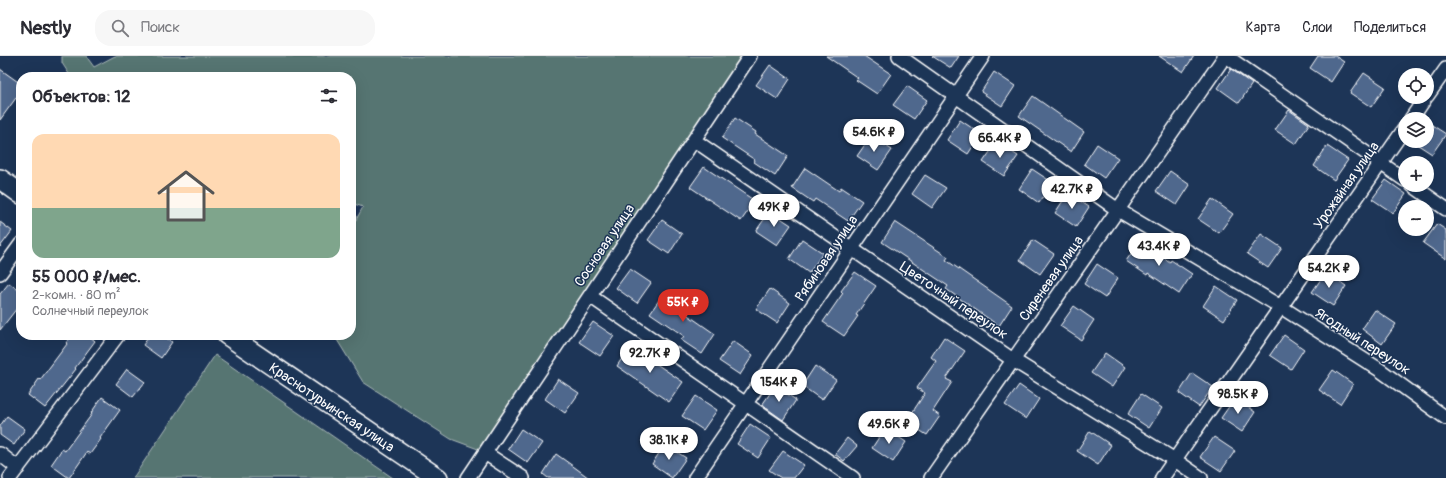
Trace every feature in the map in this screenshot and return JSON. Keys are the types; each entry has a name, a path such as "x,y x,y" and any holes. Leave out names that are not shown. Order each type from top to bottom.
{"main road":[{"path":"0,179 16,190"},
{"name":"Краснотурьинская улица","path":"234,340 438,478"}],"street":[{"name":"Сосновая улица","path":"468,478 750,56"},
{"name":"Ягодный переулок","path":"899,56 1118,210 1281,307 1380,370 1446,418"},
{"name":"Рябиновая улица","path":"694,478 983,56"},
{"path":"1226,56 1398,175"},
{"name":"Сиреневая улица","path":"931,478 1226,56"},
{"path":"1434,86 1446,68"},
{"name":"Урожайная улица","path":"1162,478 1398,138"},
{"name":"Цветочный переулок","path":"694,140 1014,360 1175,460 1201,478"},
{"path":"1422,192 1446,209"},
{"path":"0,273 16,251"},
{"path":"590,296 853,478"},
{"path":"0,454 14,473 114,340"},
{"path":"485,453 523,478"}],"green space":[{"path":"62,56 86,56 94,67 115,56 745,56 486,440 478,449 451,439 363,382 337,340 356,340 356,220 363,207 356,205 356,72 68,72 62,63"},
{"path":"215,355 393,478 133,478"}],"building":[{"path":"826,56 864,56 891,74 877,94 856,80 858,78"},
{"path":"932,56 959,56 951,68"},
{"path":"1159,56 1194,56 1183,72"},
{"path":"1318,56 1335,56 1344,62 1331,82 1310,68"},
{"path":"770,65 790,79 777,99 756,85"},
{"path":"0,69 16,80 16,98 0,120"},
{"path":"1231,69 1252,84 1239,103 1218,88"},
{"path":"994,72 1015,86 1002,106 981,92"},
{"path":"1364,73 1385,87 1371,107 1350,93"},
{"path":"907,86 927,100 914,119 893,105"},
{"path":"1033,96 1084,132 1071,152 1019,116"},
{"path":"1289,110 1309,124 1296,144 1275,130"},
{"path":"735,118 756,132 755,134 788,156 775,176 754,162 755,160 722,138"},
{"path":"960,120 981,134 968,154 947,140"},
{"path":"1434,126 1446,134 1432,154 1423,148 1434,148"},
{"path":"871,136 892,150 878,170 857,156"},
{"path":"997,142 1018,156 1004,176 983,162"},
{"path":"1097,144 1118,158 1104,178 1084,164"},
{"path":"1327,146 1348,160 1334,180 1314,166"},
{"path":"704,167 755,201 741,221 690,187"},
{"path":"805,168 839,191 841,187 862,201 848,221 815,199 813,202 792,188"},
{"path":"1032,169 1053,183 1039,203 1019,189"},
{"path":"1170,171 1190,185 1177,205 1156,191"},
{"path":"925,175 946,188 932,208 912,194"},
{"path":"1386,180 1398,188 1398,192 1403,192 1406,194 1402,200 1398,200 1398,206 1393,213 1372,199"},
{"path":"1068,193 1089,207 1076,227 1055,213"},
{"path":"1212,199 1233,214 1219,233 1198,219"},
{"path":"770,211 791,225 777,245 756,231"},
{"path":"662,220 682,234 669,254 648,240"},
{"path":"0,222 12,231 0,247"},
{"path":"895,222 948,257 946,260 1012,306 999,326 946,289 948,286 882,242"},
{"path":"1437,224 1446,230 1446,259 1423,243 1428,236 1434,236 1434,228"},
{"path":"1261,234 1282,248 1268,268 1247,254"},
{"path":"802,239 823,253 809,273 789,259"},
{"path":"1033,240 1054,254 1040,274 1020,260"},
{"path":"1140,241 1170,262 1171,260 1192,274 1179,294 1148,273 1147,275 1126,261"},
{"path":"1097,264 1118,278 1105,298 1084,284"},
{"path":"630,269 651,283 637,303 616,288"},
{"path":"855,272 876,286 856,315 858,316 844,336 823,322 843,293 841,291"},
{"path":"1326,272 1346,286 1333,306 1312,292"},
{"path":"9,283 16,288 16,309 0,330 0,294"},
{"path":"1216,286 1237,300 1224,320 1203,306"},
{"path":"770,289 790,303 777,323 756,309"},
{"path":"664,293 684,307 682,311 715,334 702,354 681,340 684,336 650,313"},
{"path":"1074,306 1094,320 1081,340 1060,326"},
{"path":"1375,310 1396,324 1382,344 1362,329"},
{"path":"593,322 614,336 600,356 579,342"},
{"path":"1284,335 1304,349 1291,369 1270,355"},
{"path":"944,337 965,351 946,379 952,382 933,411 940,416 927,435 906,422 925,393 917,388 936,361 931,357"},
{"path":"68,340 95,341 75,368 76,369 45,408 28,395 67,344 66,343"},
{"path":"146,340 169,340 172,342 161,358 143,345"},
{"path":"733,341 753,355 740,375 719,361"},
{"path":"630,346 683,382 669,402 617,366"},
{"path":"1105,353 1125,367 1112,387 1091,373"},
{"path":"815,366 836,380 822,400 802,386"},
{"path":"127,369 145,382 133,397 116,384"},
{"path":"1333,370 1353,384 1340,404 1319,390"},
{"path":"1192,373 1213,387 1199,407 1179,393"},
{"path":"558,379 579,393 565,413 545,399"},
{"path":"1019,385 1039,399 1026,419 1005,405"},
{"path":"775,386 796,400 783,420 762,405"},
{"path":"1141,394 1162,408 1149,428 1128,414"},
{"path":"696,396 717,410 703,430 682,416"},
{"path":"102,397 120,410 90,454 87,452 69,478 51,465 62,449 65,451 92,414 91,413"},
{"path":"1235,398 1255,412 1242,432 1221,418"},
{"path":"7,416 25,429 14,445 0,435 0,426"},
{"path":"750,424 771,438 758,458 737,444"},
{"path":"885,428 906,442 893,462 872,448"},
{"path":"521,429 542,443 528,463 508,449"},
{"path":"1090,431 1111,445 1098,465 1077,451"},
{"path":"1214,437 1235,451 1221,471 1200,457"},
{"path":"847,438 857,446 844,461 835,454"},
{"path":"665,444 686,458 672,478 652,464"},
{"path":"783,451 804,465 794,478 781,478 769,470"},
{"path":"556,454 589,478 548,478 543,474"}]}
